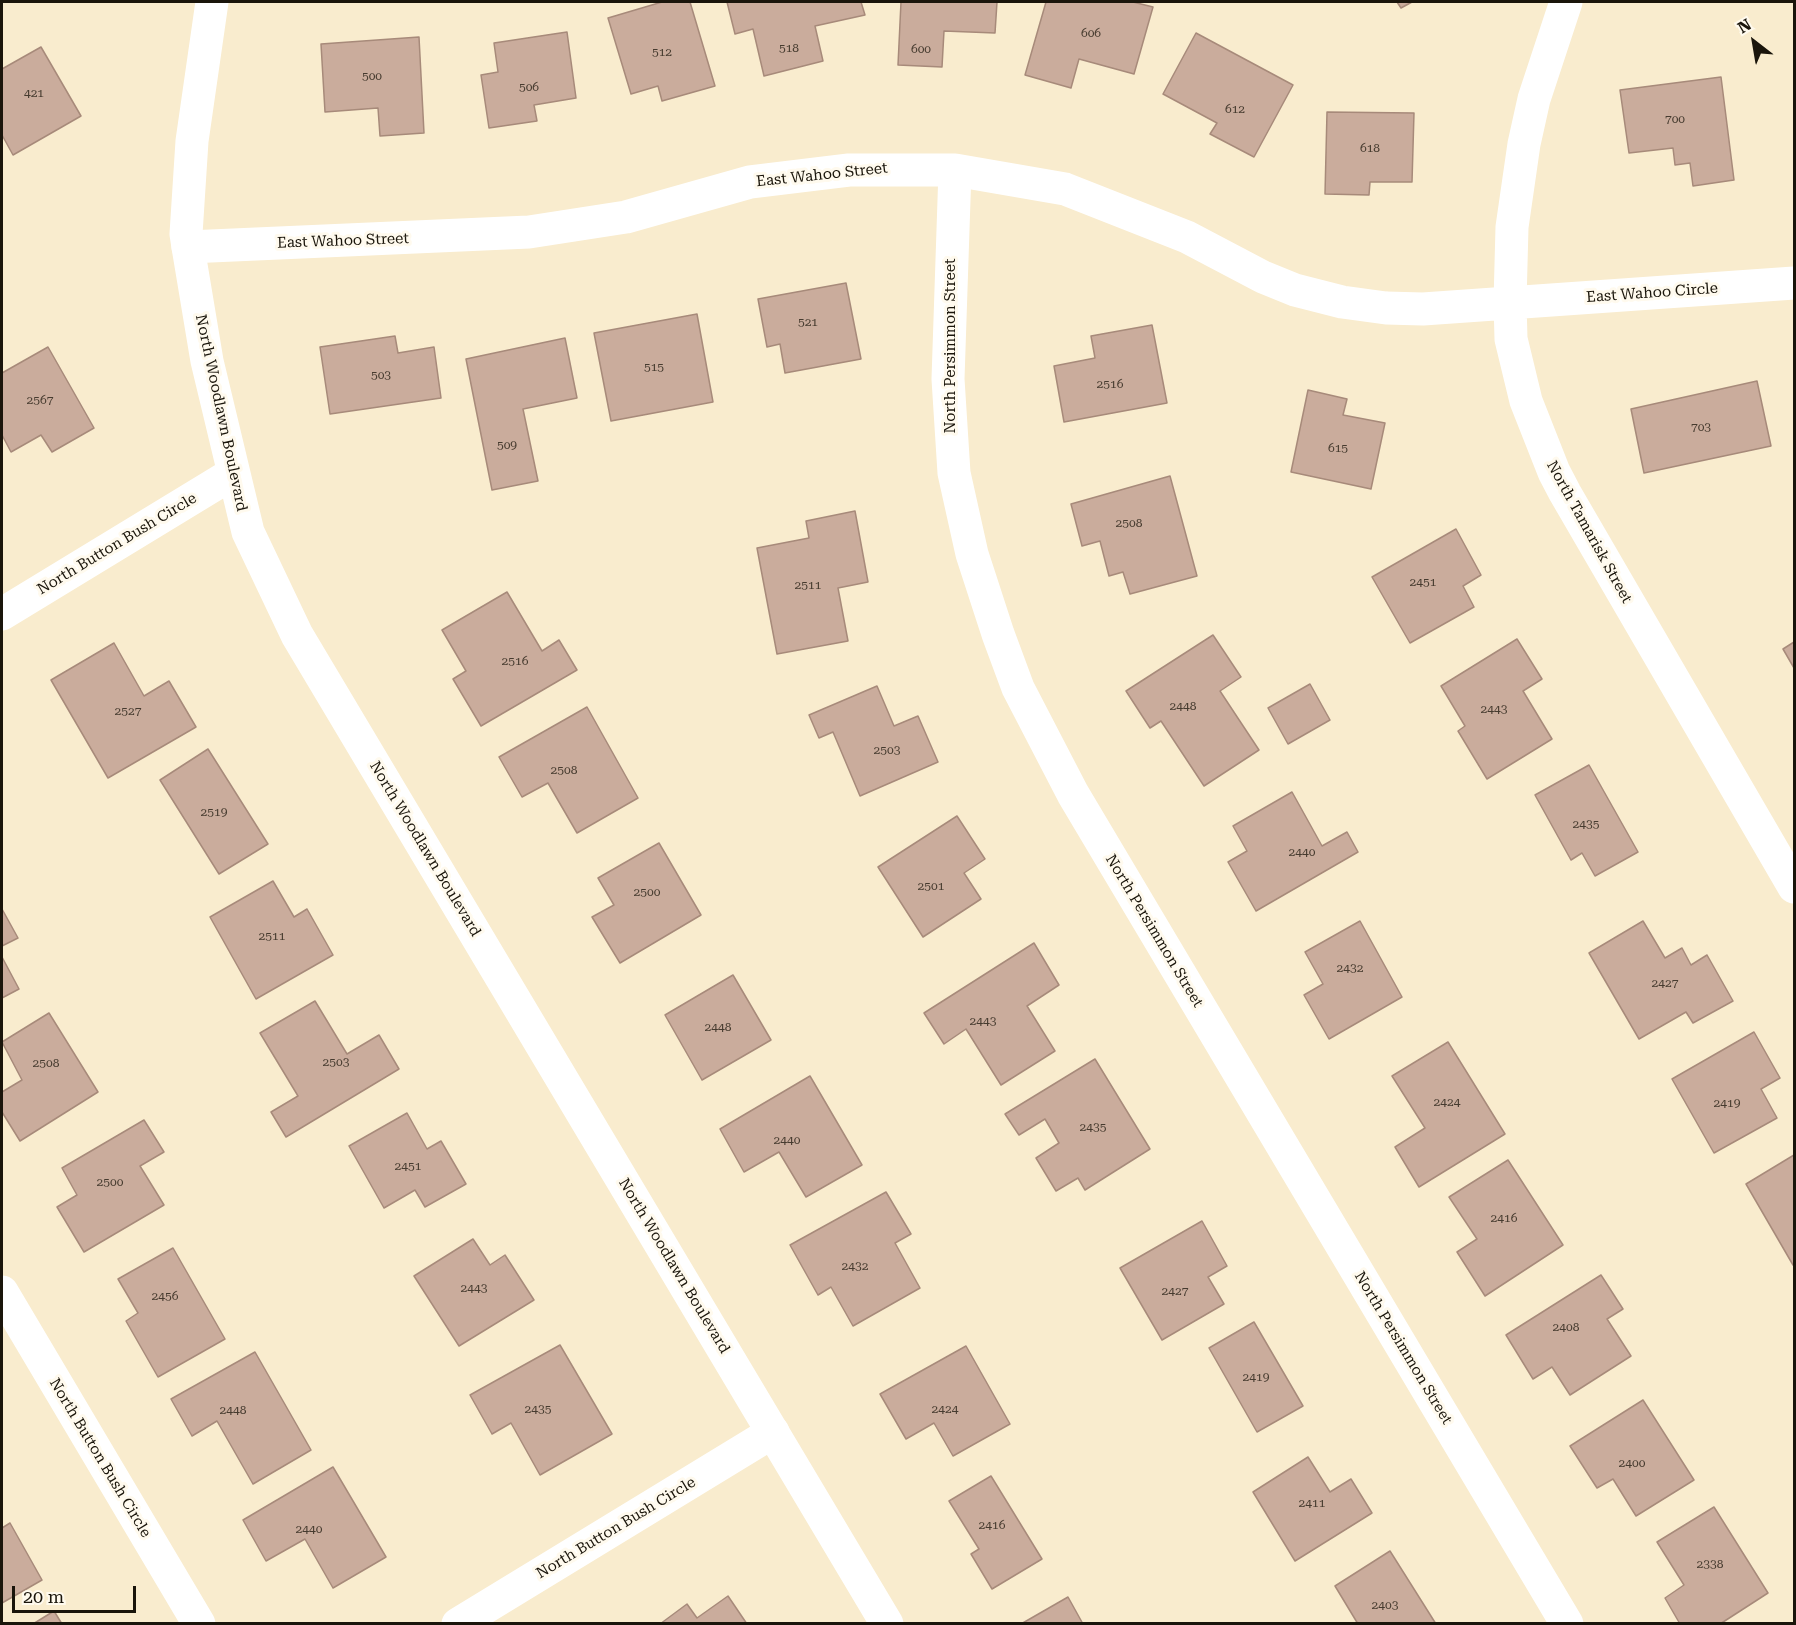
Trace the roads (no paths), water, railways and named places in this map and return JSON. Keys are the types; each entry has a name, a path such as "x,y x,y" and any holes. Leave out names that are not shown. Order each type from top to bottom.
{"street":[{"name":"North Woodlawn Boulevard","path":"212,2 192,141 186,234 207,361 232,474 248,532 297,635 887,1623"},
{"name":"North Tamarisk Street","path":"1566,2 1534,99 1524,144 1512,227 1511,339 1526,401 1554,472 1794,887"},
{"name":"East Wahoo Street","path":"188,248 529,232 626,217 750,182 849,170 955,170 1065,189 1187,237 1263,277 1328,300 1386,308 1423,309 1510,302"},
{"name":"North Persimmon Street","path":"955,170 948,379 954,473 972,554 1018,688 1073,794 1567,1623"},
{"name":"East Wahoo Circle","path":"1510,302 1794,283"},
{"name":"North Button Bush Circle","path":"2,614 232,474"},
{"name":"North Button Bush Circle","path":"2,1292 199,1623"},
{"name":"North Button Bush Circle","path":"458,1623 773,1432"}]}
